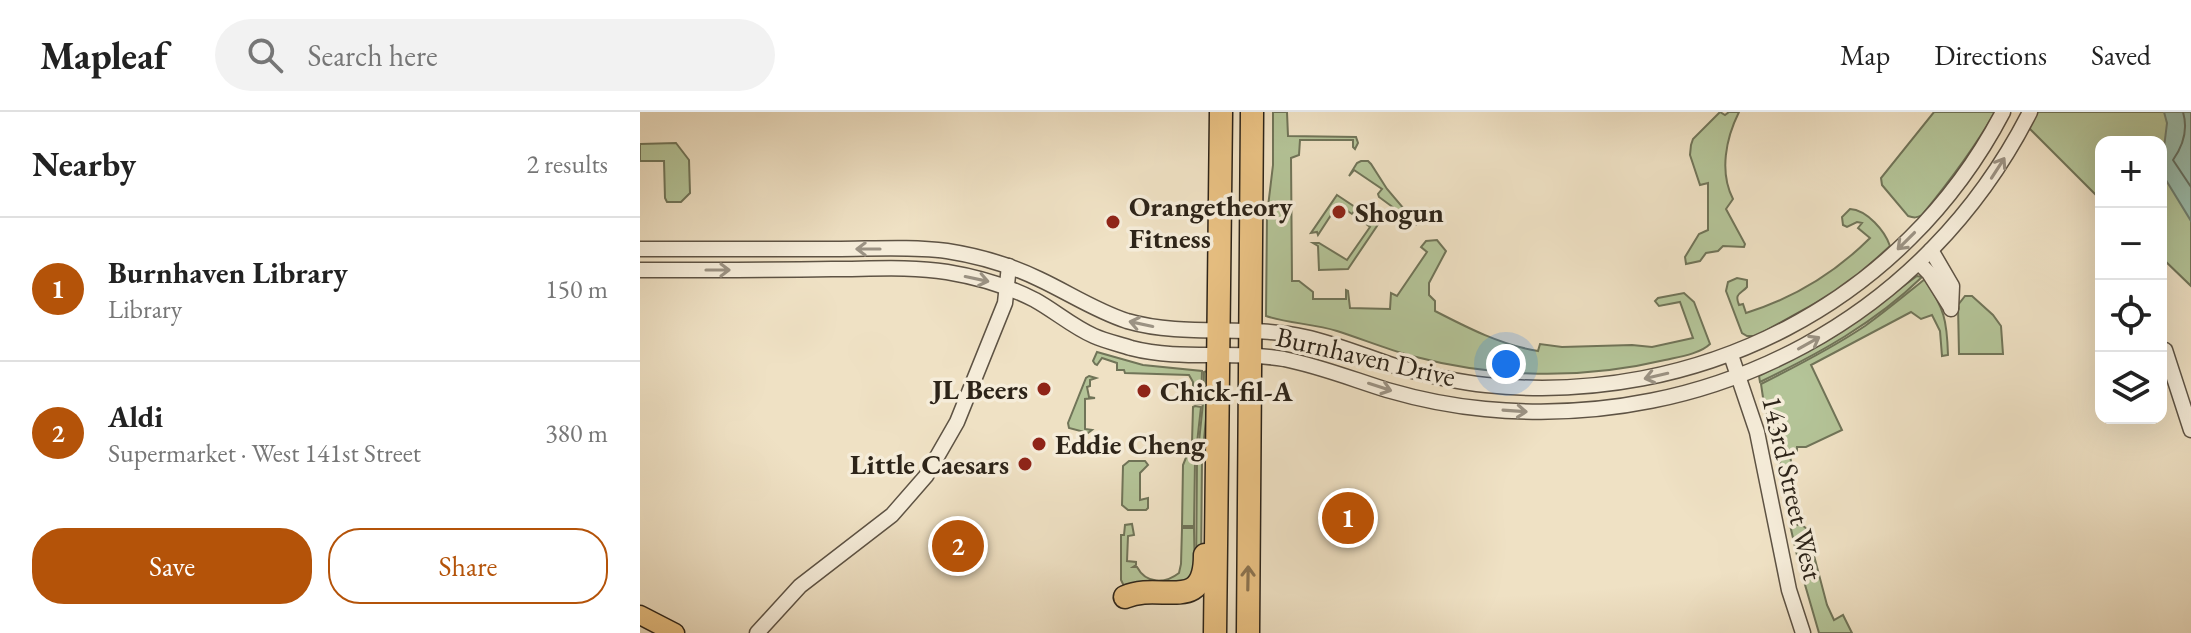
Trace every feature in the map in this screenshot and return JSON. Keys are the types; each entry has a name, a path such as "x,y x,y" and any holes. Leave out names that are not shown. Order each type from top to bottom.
{"highway":[{"path":"1213,633 1221,112"},
{"path":"1248,633 1252,112"},
{"path":"1213,633 1204,615 1194,607 1179,603 1136,602 1125,597 1136,592 1186,592 1202,579 1205,564 1206,474 1218,407"}],"main road":[{"path":"640,615 675,633"}],"street":[{"name":"Burnhaven Drive","path":"640,249 947,251 1009,266 1129,321 1171,329 1250,329 1317,340 1395,366 1483,384 1529,388 1596,386 1664,374 1731,355 1819,310 1881,265 1936,211 1977,155 2003,112"},
{"name":"Burnhaven Drive","path":"640,270 925,270 991,282 1034,300 1095,337 1146,351 1171,355 1281,359 1390,391 1481,409 1564,412 1632,405 1670,398 1739,377 1787,355 1870,305 1919,263 1952,229 1983,190 2030,112"},
{"path":"1919,263 1929,273 1951,309 1952,286 1931,250"},
{"path":"757,633 800,586 892,515 926,476 957,422 1005,303 1009,266"},
{"path":"2166,352 2191,430"},
{"name":"143rd Street West","path":"1731,355 1757,432 1789,590 1803,633"}],"shaded area":[{"path":"1273,112 1287,112 1288,136 1356,137 1358,143 1355,149 1353,140 1300,140 1299,155 1291,158 1292,281 1299,281 1313,292 1313,299 1346,299 1346,290 1350,308 1390,309 1391,293 1397,296 1427,252 1421,247 1426,241 1437,240 1446,251 1429,283 1429,295 1435,301 1435,311 1498,340 1538,351 1540,344 1562,347 1652,347 1693,338 1680,302 1659,306 1655,301 1684,293 1694,302 1710,344 1682,356 1602,371 1506,372 1443,363 1328,329 1266,316 1267,215 1273,165"},
{"path":"1720,112 1725,115 1739,112 1726,155 1726,178 1733,199 1726,209 1745,244 1744,247 1723,246 1718,251 1706,253 1700,261 1686,264 1685,257 1699,234 1708,230 1708,183 1700,185 1690,155 1691,145 1693,139"},
{"path":"1934,112 1995,112 1942,190 1922,215 1912,217 1882,185 1881,178"},
{"path":"2036,112 2191,112 2191,286 2167,263 2167,136 2095,136 2095,194 2028,127"},
{"path":"676,143 689,160 690,193 681,202 667,202 664,161 640,161 640,144"},
{"path":"1361,161 1371,164 1417,225 1379,197 1382,189 1354,170 1349,176"},
{"path":"1337,195 1379,223 1348,269 1319,270 1318,246 1313,243 1319,243 1347,260 1370,227 1360,219 1363,215 1355,210 1352,214 1343,208 1339,212 1335,209 1318,235 1317,232 1311,233"},
{"path":"1850,209 1863,213 1874,222 1890,246 1857,276 1828,296 1756,336 1742,333 1726,291 1728,282 1737,278 1747,280 1747,287 1737,298 1746,313 1781,300 1812,283 1842,263 1870,238 1858,228 1862,223 1847,227 1843,225 1842,217"},
{"path":"1917,276 1922,277 1865,323 1824,349 1760,382 1759,376 1835,336"},
{"path":"1925,279 1943,315 1948,355 1942,356 1940,331 1932,315 1921,319 1911,312 1811,365 1842,430 1806,447 1797,447 1797,452 1790,455 1798,506 1795,511 1788,512 1778,450 1765,411 1761,384 1853,334"},
{"path":"1965,296 1972,296 2001,326 2003,354 1959,354 1958,305"},
{"path":"1097,352 1143,365 1202,371 1201,404 1193,403 1193,382 1189,375 1125,373 1124,370 1117,370 1117,363 1102,358 1095,364 1093,361"},
{"path":"1207,371 1201,571 1196,578 1197,461 1204,372"},
{"path":"1089,376 1096,378 1090,380 1087,387 1089,397 1095,398 1085,399 1085,429 1092,430 1088,433 1069,428 1068,423"},
{"path":"1195,406 1201,407 1195,461 1194,526 1182,526 1183,465 1192,443"},
{"path":"1129,461 1145,461 1148,465 1140,473 1140,500 1148,498 1146,510 1128,510 1122,505 1123,466"},
{"path":"1132,524 1134,535 1128,536 1127,561 1136,562 1133,567 1137,567 1145,577 1156,580 1168,579 1179,573 1182,528 1194,528 1195,582 1124,586 1121,580 1121,535 1124,535 1125,525"},
{"path":"1790,525 1802,525 1807,529 1827,605 1834,620 1843,615 1852,633 1819,633"}],"water":[{"path":"2164,112 2191,112 2191,221 2167,182 2167,123"}],"place":[{"name":"Shogun","path":"1339,212"},
{"name":"Orangetheory Fitness","path":"1113,222"},
{"name":"JL Beers","path":"1044,389"},
{"name":"Chick-fil-A","path":"1144,391"},
{"name":"Eddie Cheng","path":"1039,444"},
{"name":"Little Caesars","path":"1025,464"},
{"name":"Burnhaven Library","path":"1348,518"},
{"name":"Aldi","path":"958,546"}]}
